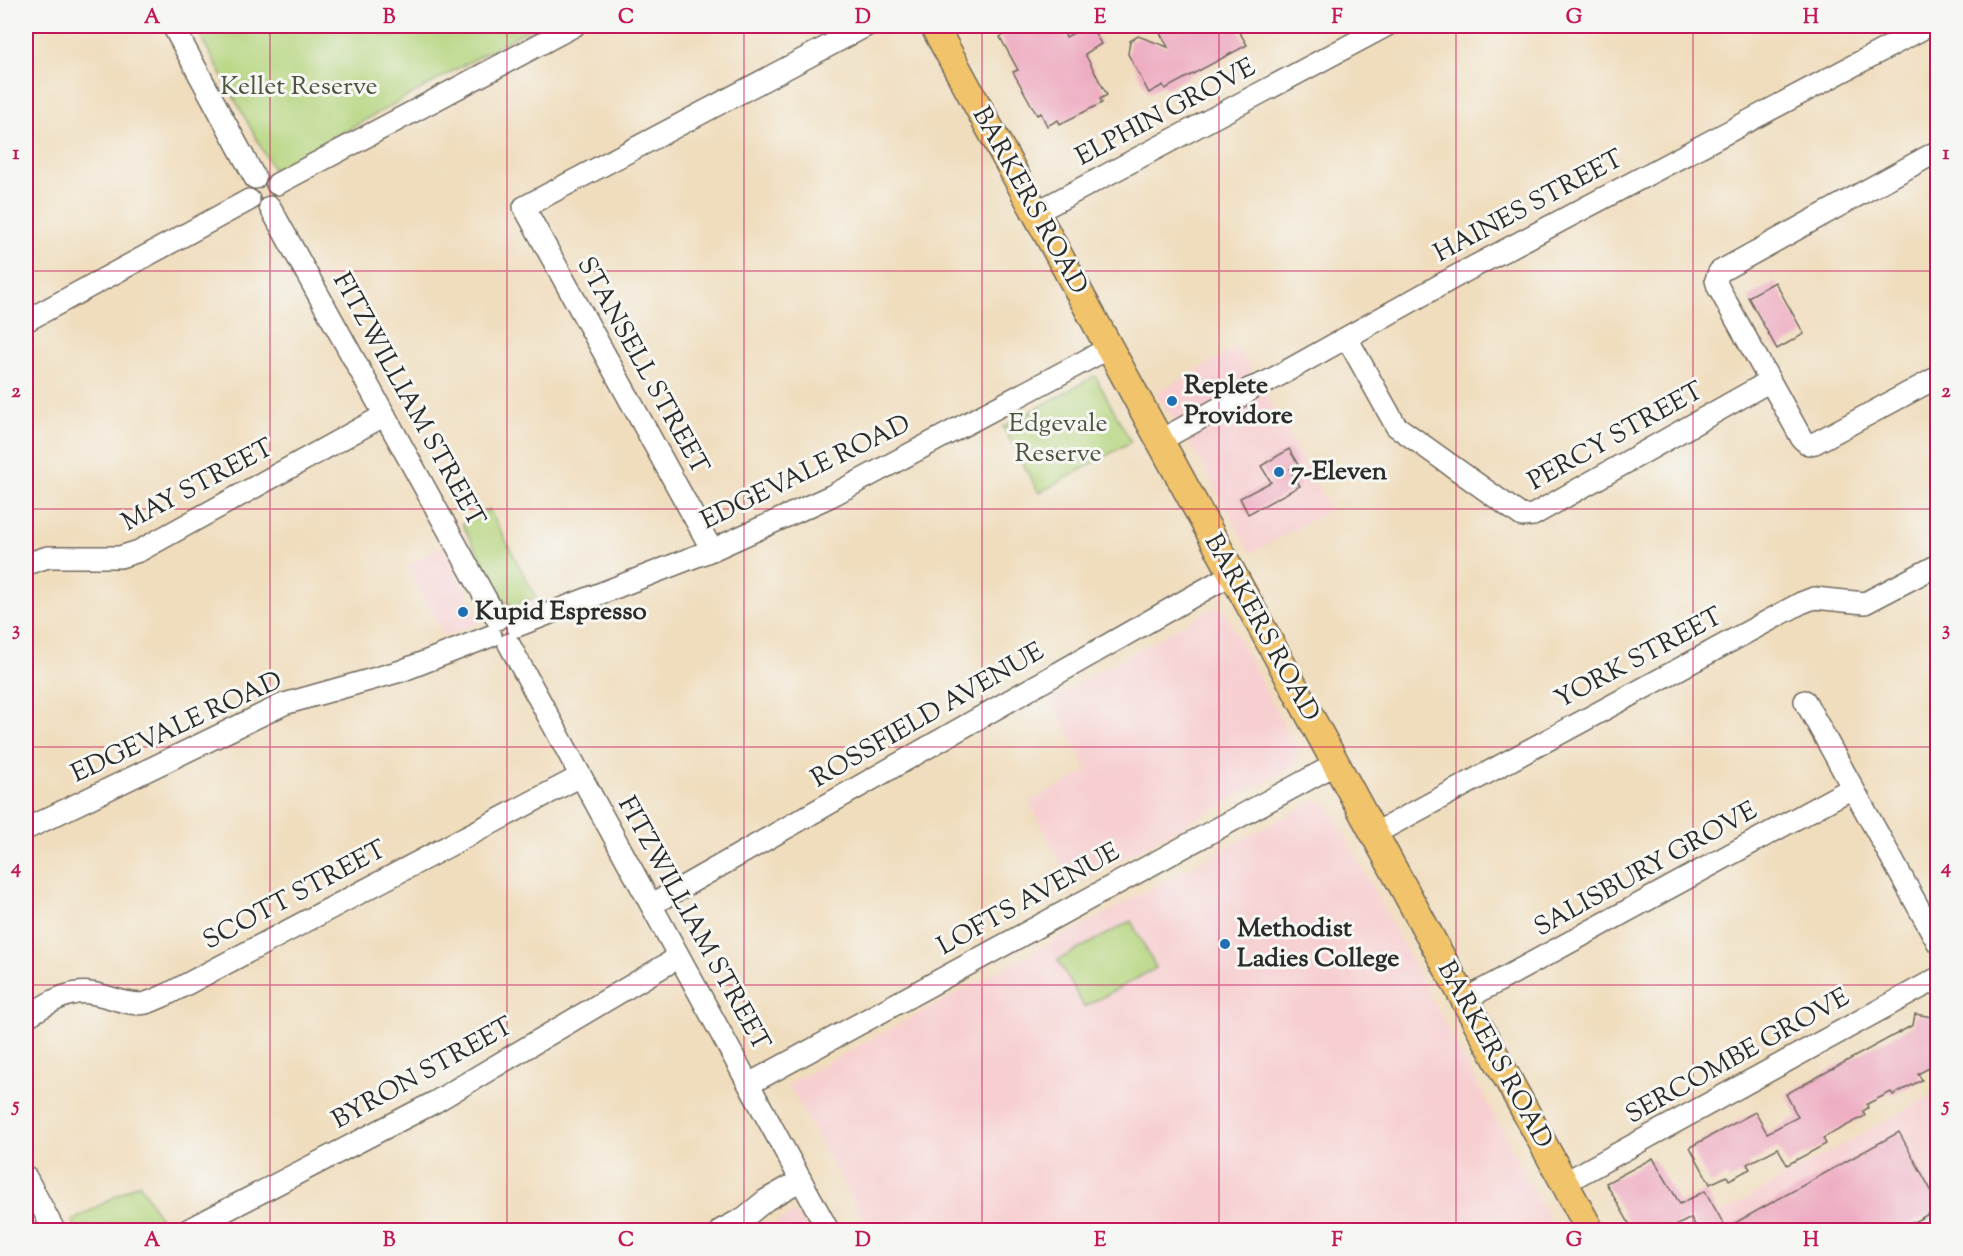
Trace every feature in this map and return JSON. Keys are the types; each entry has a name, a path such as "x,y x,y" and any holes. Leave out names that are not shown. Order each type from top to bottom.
{"main road":[{"name":"BARKERS ROAD","path":"933,26 1590,1230"}],"street":[{"path":"173,26 255,178"},
{"path":"278,184 574,26"},
{"name":"STANSELL STREET","path":"712,550 524,207 866,26"},
{"name":"ELPHIN GROVE","path":"1035,213 1386,26"},
{"name":"HAINES STREET","path":"1159,441 1245,394 1249,389 1347,338 1460,274 1928,26"},
{"path":"1938,151 1719,272 1716,280 1802,439 1808,444 1815,443 1938,378"},
{"path":"266,176 278,184 279,195 270,207 259,208 249,200 247,189 255,178 266,176"},
{"path":"26,321 249,200"},
{"name":"FITZWILLIAM STREET","path":"270,207 504,631 828,1230"},
{"name":"PERCY STREET","path":"1347,338 1396,426 1522,516 1533,515 1770,381"},
{"name":"EDGEVALE ROAD","path":"26,829 284,704 401,670 712,550 831,496 1109,348"},
{"name":"MAY STREET","path":"26,564 48,556 120,557 139,551 385,415"},
{"name":"YORK STREET","path":"1374,834 1800,603 1814,598 1865,603 1938,565"},
{"name":"ROSSFIELD AVENUE","path":"651,905 1232,574"},
{"path":"1805,701 1938,943"},
{"name":"LOFTS AVENUE","path":"749,1084 1336,764"},
{"name":"SCOTT STREET","path":"26,1017 71,994 87,992 124,1001 144,1003 168,994 581,776"},
{"name":"SALISBURY GROVE","path":"1464,1000 1852,788"},
{"name":"BYRON STREET","path":"188,1230 435,1102 679,957"},
{"name":"SERCOMBE GROVE","path":"1564,1183 1938,978"},
{"path":"26,1177 54,1230"},
{"path":"721,1230 744,1218 770,1210 804,1186"}],"shaded area":[{"name":"7-Eleven","path":"1237,347 1269,399 1330,510 1251,553 1193,448 1156,393"},
{"path":"443,545 482,621 444,637 408,566"},
{"path":"1213,608 1224,611 1299,753 1295,765 1073,886 1029,802 1088,771 1051,699"},
{"name":"Methodist Ladies College","path":"1314,801 1328,804 1555,1230 869,1230 788,1084"},
{"path":"1937,1092 1937,1215 1908,1230 1670,1230 1692,1219 1696,1227"},
{"path":"792,1214 799,1215 807,1230 762,1230"}],"green space":[{"name":"Kellet Reserve","path":"195,26 534,26 274,171"},
{"name":"Edgevale Reserve","path":"1095,376 1131,442 1039,493 1003,427"},
{"path":"489,509 536,597 514,605 505,602 462,524"},
{"path":"1131,921 1156,968 1084,1007 1058,960"},
{"path":"139,1183 160,1218 138,1230 77,1230 72,1221"}],"building":[{"path":"1021,26 1060,26 1066,37 1091,26 1101,44 1085,54 1107,95 1100,99 1102,103 1060,124 1058,120 1047,126 1041,113 1037,115 1013,72 1018,70 1000,37"},
{"path":"1156,26 1236,26 1247,45 1165,89 1163,85 1149,93 1128,54 1130,41 1138,36 1168,47"},
{"path":"1775,282 1804,334 1777,349 1748,297"},
{"path":"1289,449 1298,465 1290,469 1300,486 1248,514 1240,498 1271,482 1261,466"},
{"path":"1915,1014 1938,1018 1938,1063 1918,1074 1922,1080 1893,1095 1891,1092 1867,1104 1868,1108 1863,1111 1865,1116 1823,1138 1826,1144 1787,1165 1778,1148 1747,1164 1750,1169 1729,1180 1727,1176 1710,1184 1690,1147 1755,1112 1767,1133 1798,1117 1786,1094 1913,1025"},
{"path":"1899,1132 1938,1203 1938,1209 1899,1230 1698,1230 1691,1218 1668,1230 1633,1230 1606,1183 1653,1158 1680,1204 1705,1191 1726,1228"}],"place":[{"name":"Replete Providore","path":"1172,401"},
{"name":"7-Eleven","path":"1279,472"},
{"name":"Kupid Espresso","path":"463,612"},
{"name":"Methodist Ladies College","path":"1225,944"}]}
